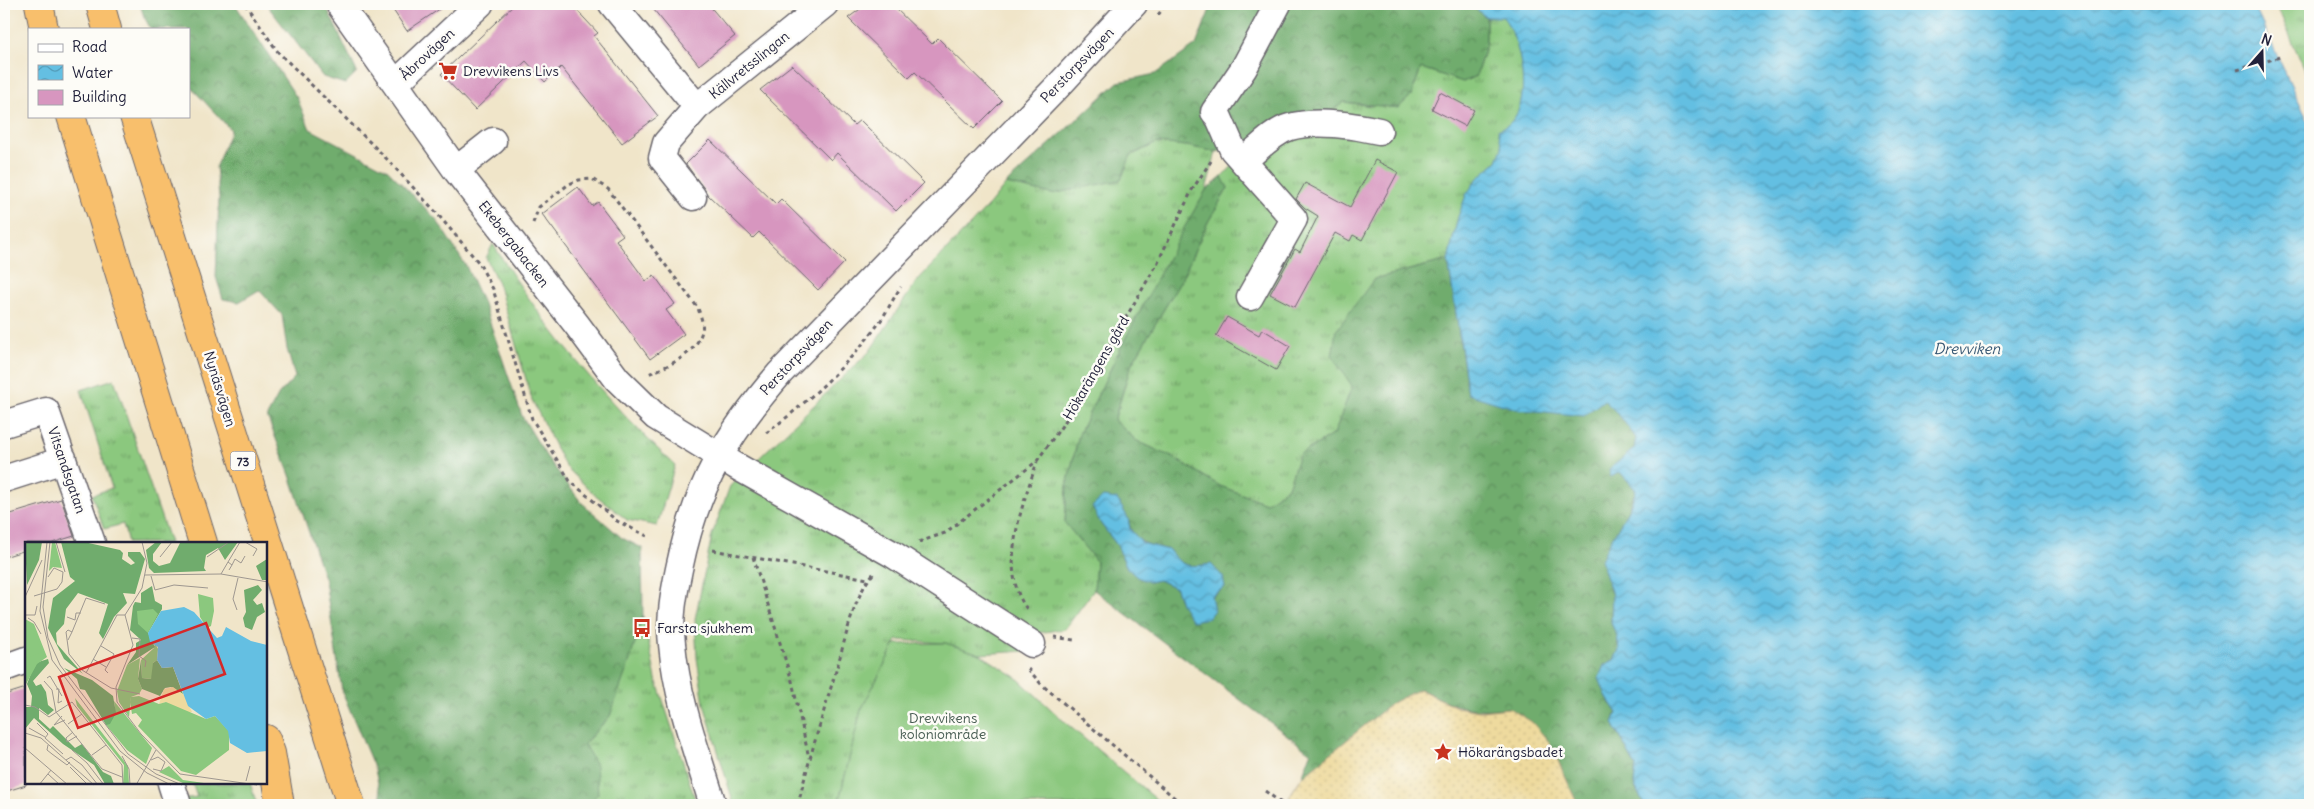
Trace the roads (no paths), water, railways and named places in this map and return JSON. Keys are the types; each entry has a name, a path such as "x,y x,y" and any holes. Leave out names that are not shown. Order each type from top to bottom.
{"highway":[{"path":"39,4 44,28"},
{"path":"100,4 107,28"},
{"path":"72,118 203,542"},
{"name":"Nynäsvägen","path":"135,118 351,805"},
{"path":"268,745 280,805"}],"street":[{"name":"Ekebergabacken","path":"339,4 456,170 577,325 616,379 656,417 718,456 894,555 1035,648"},
{"name":"Åbrovägen","path":"396,83 480,4"},
{"name":"Källvretsslingan","path":"612,4 696,107"},
{"name":"Källvretsslingan","path":"693,197 662,158 666,143 696,107 825,4"},
{"path":"1250,297 1294,219 1233,150 1219,118 1214,112 1244,68 1278,4"},
{"name":"Perstorpsvägen","path":"713,805 684,714 676,678 672,642 673,598 682,555 699,496 718,456 751,406 780,373 1062,82 1143,12"},
{"path":"1243,161 1272,137 1290,127 1349,124 1378,131"},
{"path":"456,170 493,141"},
{"name":"Vitsandsgatan","path":"4,424 46,411 92,542"},
{"path":"4,479 51,464 63,458"},
{"path":"4,668 25,660"},
{"path":"171,784 178,805"}],"water":[{"name":"Drevviken","path":"1462,4 2253,4 2310,125 2310,805 1644,805 1634,784 1636,767 1613,723 1617,713 1607,698 1599,678 1604,665 1614,660 1619,650 1617,636 1611,623 1612,595 1601,560 1629,509 1636,490 1620,472 1611,477 1609,469 1634,449 1636,438 1619,415 1604,400 1584,416 1516,409 1468,394 1448,260 1458,217 1466,195 1477,179 1497,161 1502,148 1498,130 1510,123 1518,112 1523,85 1522,69 1515,39 1503,17 1486,17 1476,9"},
{"path":"1103,497 1117,499 1128,518 1130,529 1142,543 1169,550 1178,560 1187,565 1211,564 1223,577 1225,587 1211,596 1214,610 1208,618 1192,621 1181,604 1176,588 1159,580 1149,582 1137,577 1127,568 1117,545 1101,524 1092,507"}],"place":[{"name":"Drevvikens Livs","path":"448,71"},
{"name":"Farsta sjukhem","path":"642,628"},
{"name":"Hökarängsbadet","path":"1443,752"}],"park label":[{"name":"Drevvikens koloniområde","path":"943,726"}]}
